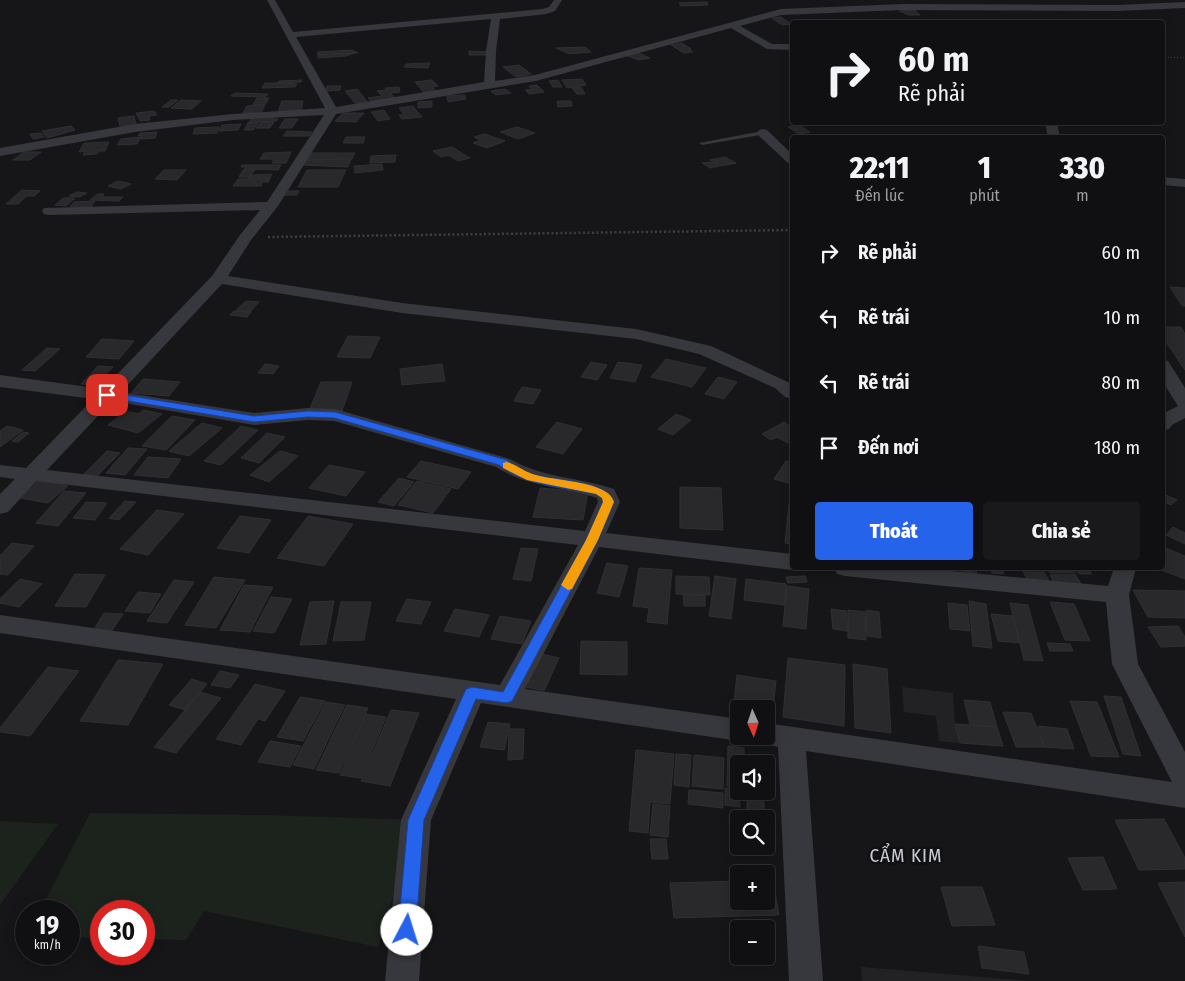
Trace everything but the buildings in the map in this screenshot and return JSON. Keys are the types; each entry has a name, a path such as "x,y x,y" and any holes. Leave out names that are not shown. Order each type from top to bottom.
{"street":[{"path":"271,0 332,111"},
{"path":"290,35 543,12 552,9 558,0"},
{"path":"0,152 184,121 332,111 379,105 436,93 536,78 781,12 802,9 980,3 1117,8 1185,5"},
{"path":"980,3 998,16"},
{"path":"490,85 488,70 492,56 496,17"},
{"path":"732,25 770,47 790,47"},
{"path":"0,507 218,279 245,238 271,206 332,111"},
{"path":"763,133 790,158"},
{"path":"0,146 14,150"},
{"path":"1165,181 1185,182"},
{"path":"49,211 271,206"},
{"path":"218,279 402,308 636,334 705,350 782,384 790,390"},
{"path":"1165,370 1185,403"},
{"path":"0,381 107,395 254,419 308,414 335,415 503,463 531,478 606,494 609,502 592,540 507,698"},
{"path":"1165,404 1185,408"},
{"path":"1165,420 1185,408"},
{"path":"0,470 790,562"},
{"path":"865,570 1117,595"},
{"path":"1124,570 1117,595 1125,664 1185,779"},
{"path":"0,624 730,729"},
{"path":"402,981 416,820 472,693"},
{"path":"806,981 779,736 1185,796"}],"lane":[{"path":"702,144 763,133"}],"path":[{"path":"1165,57 1185,58"},
{"path":"245,238 790,230"}],"shaded area":[{"path":"902,687 953,693 955,724 960,743 939,741 936,716 904,712"},
{"path":"90,813 263,815 416,820 378,947 204,911 186,940 155,939 155,900 90,900 90,938 80,937 80,900 46,900"},
{"path":"0,821 58,824 0,905"},
{"path":"861,967 1030,981 862,981"}],"slow traffic":[{"path":"507,465 531,478 606,494 609,502 592,540 568,585"}],"district":[{"name":"CẨM KIM","path":"906,855"}],"route":[{"path":"107,395 264,420 318,413 335,415 503,463 531,478 606,494 609,502 592,540 507,698 472,693 416,820 407,930"}]}
